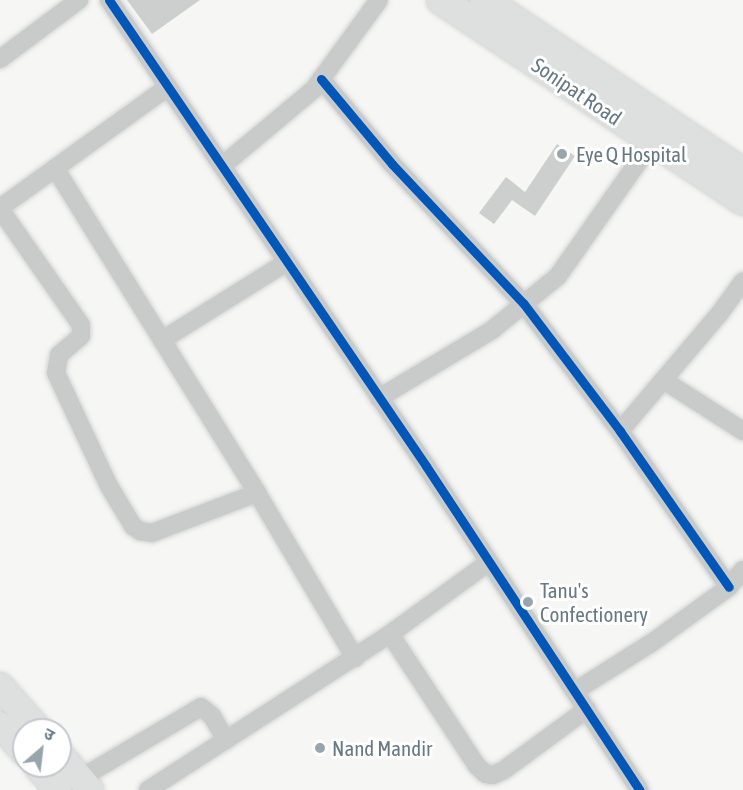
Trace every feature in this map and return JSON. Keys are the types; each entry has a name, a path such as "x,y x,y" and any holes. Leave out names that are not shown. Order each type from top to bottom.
{"main road":[{"name":"Sonipat Road","path":"441,0 743,201"},
{"name":"Sonipat Road","path":"484,0 743,173"},
{"path":"0,686 28,718"},
{"path":"0,725 12,738"},
{"path":"72,768 86,784"},
{"path":"48,778 58,790"}],"street":[{"path":"0,59 79,0"},
{"path":"109,0 379,398 640,790"},
{"path":"222,166 314,88 379,0"},
{"path":"321,79 392,164 524,304 620,431 729,587"},
{"path":"168,87 0,208 81,325 81,336 59,355 56,373 109,486 133,526 140,531 152,533 257,493"},
{"path":"379,398 492,330 558,276 653,141"},
{"path":"56,168 257,493 355,658"},
{"path":"162,340 287,262"},
{"path":"620,431 743,281"},
{"path":"663,380 743,431"},
{"path":"148,790 355,658 489,562"},
{"path":"575,691 650,644 729,587 743,570"},
{"path":"390,634 477,765 486,774 493,775 504,770 587,709"},
{"path":"86,784 201,707 212,716 226,740"}],"building":[{"path":"127,0 200,0 152,34"},
{"path":"557,144 575,156 535,216 512,200 494,224 479,213 506,177 525,192"}],"cycle path":[{"path":"109,0 426,466 640,790"},
{"path":"321,79 392,164 524,304 620,431 729,587"}],"place":[{"name":"Eye Q Hospital","path":"562,154"},
{"name":"Tanu's Confectionery","path":"528,602"},
{"name":"Nand Mandir","path":"320,748"}]}
